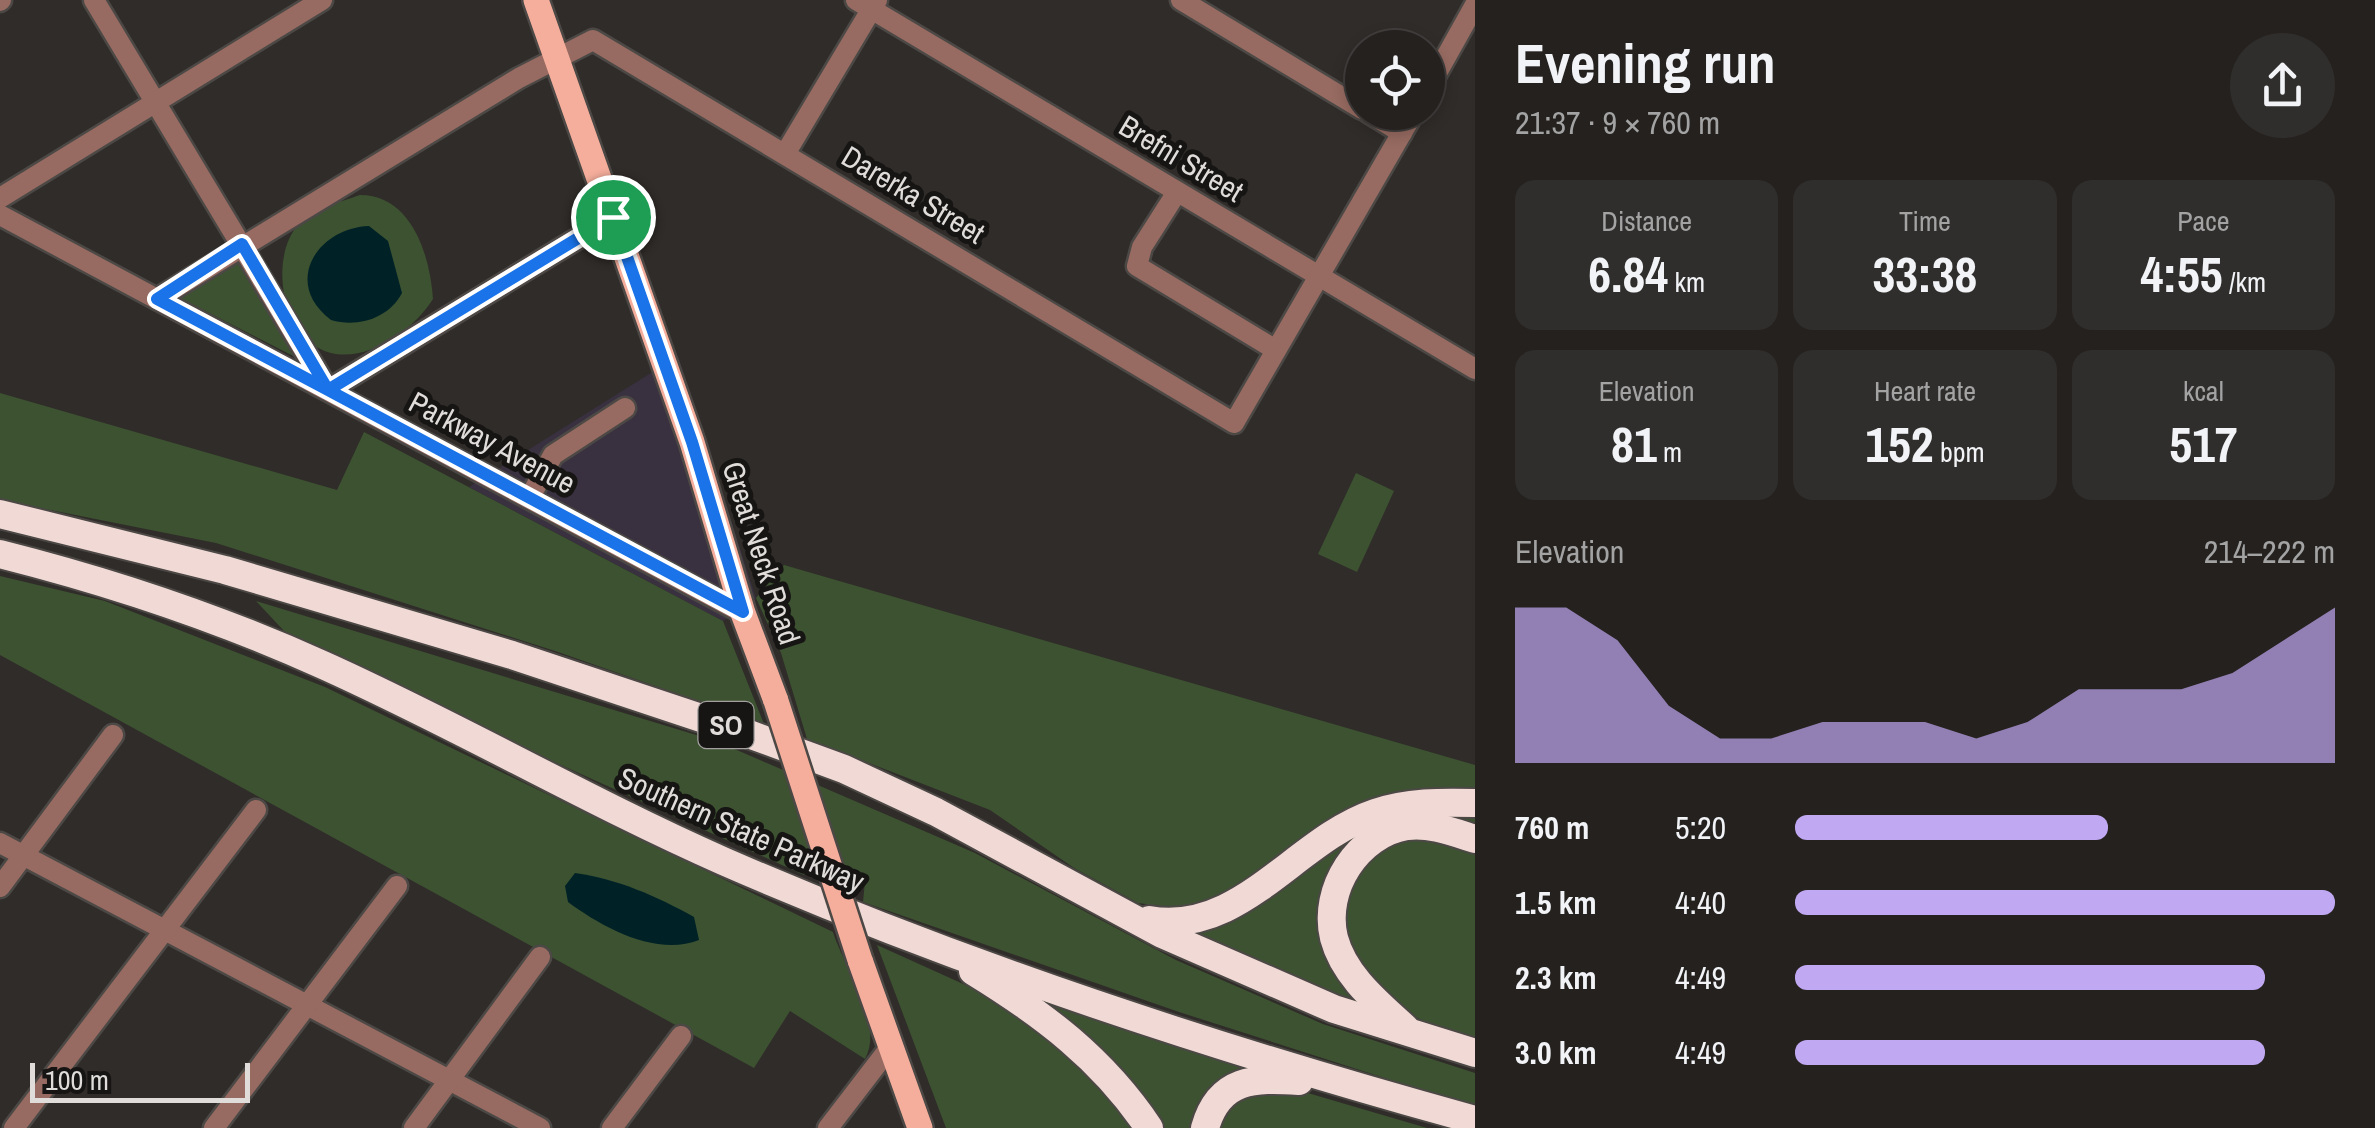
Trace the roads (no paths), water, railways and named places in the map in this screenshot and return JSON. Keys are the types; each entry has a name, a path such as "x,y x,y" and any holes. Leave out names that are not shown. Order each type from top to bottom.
{"highway":[{"name":"SO","path":"0,514 225,570 530,661 746,732 844,769 936,812 1132,917 1334,1009 1475,1053"},
{"name":"Southern State Parkway","path":"0,554 123,588 262,639 361,682 673,838 929,944 1350,1085 1475,1120"},
{"path":"1132,917 1186,923 1214,915 1238,903 1322,841 1374,813 1409,805 1475,803"},
{"path":"1414,1036 1362,989 1334,937 1335,890 1358,852 1381,835 1408,826 1441,828 1475,839"},
{"path":"929,944 1066,1034 1108,1074 1149,1128"},
{"path":"1205,1128 1219,1097 1242,1082 1256,1078 1350,1085"}],"main road":[{"name":"Great Neck Road","path":"536,0 692,442 743,612 920,1128"}],"street":[{"path":"94,0 328,390 613,217"},
{"path":"0,198 322,0"},
{"path":"1181,0 1345,99"},
{"path":"786,154 868,3"},
{"name":"Brefni Street","path":"868,3 1475,369"},
{"path":"1445,58 1475,5"},
{"name":"Darerka Street","path":"559,58 593,40 1234,423 1276,350"},
{"path":"157,299 242,244 559,58"},
{"path":"1397,130 1402,133"},
{"path":"1177,192 1142,247 1136,266 1276,350 1404,130"},
{"name":"Parkway Avenue","path":"0,214 743,612"},
{"path":"530,496 552,454 625,408"},
{"path":"0,887 113,735"},
{"path":"14,1128 256,810"},
{"path":"0,843 540,1128"},
{"path":"214,1128 396,886"},
{"path":"414,1128 540,957"},
{"path":"612,1128 681,1036"},
{"path":"828,1128 891,1046"}],"water":[{"path":"369,226 388,241 402,293 389,309 372,319 352,323 331,320 316,305 309,290 312,260 334,236"},
{"path":"575,873 636,889 694,917 699,940 666,945 648,942 597,921 568,902 565,886"}]}
